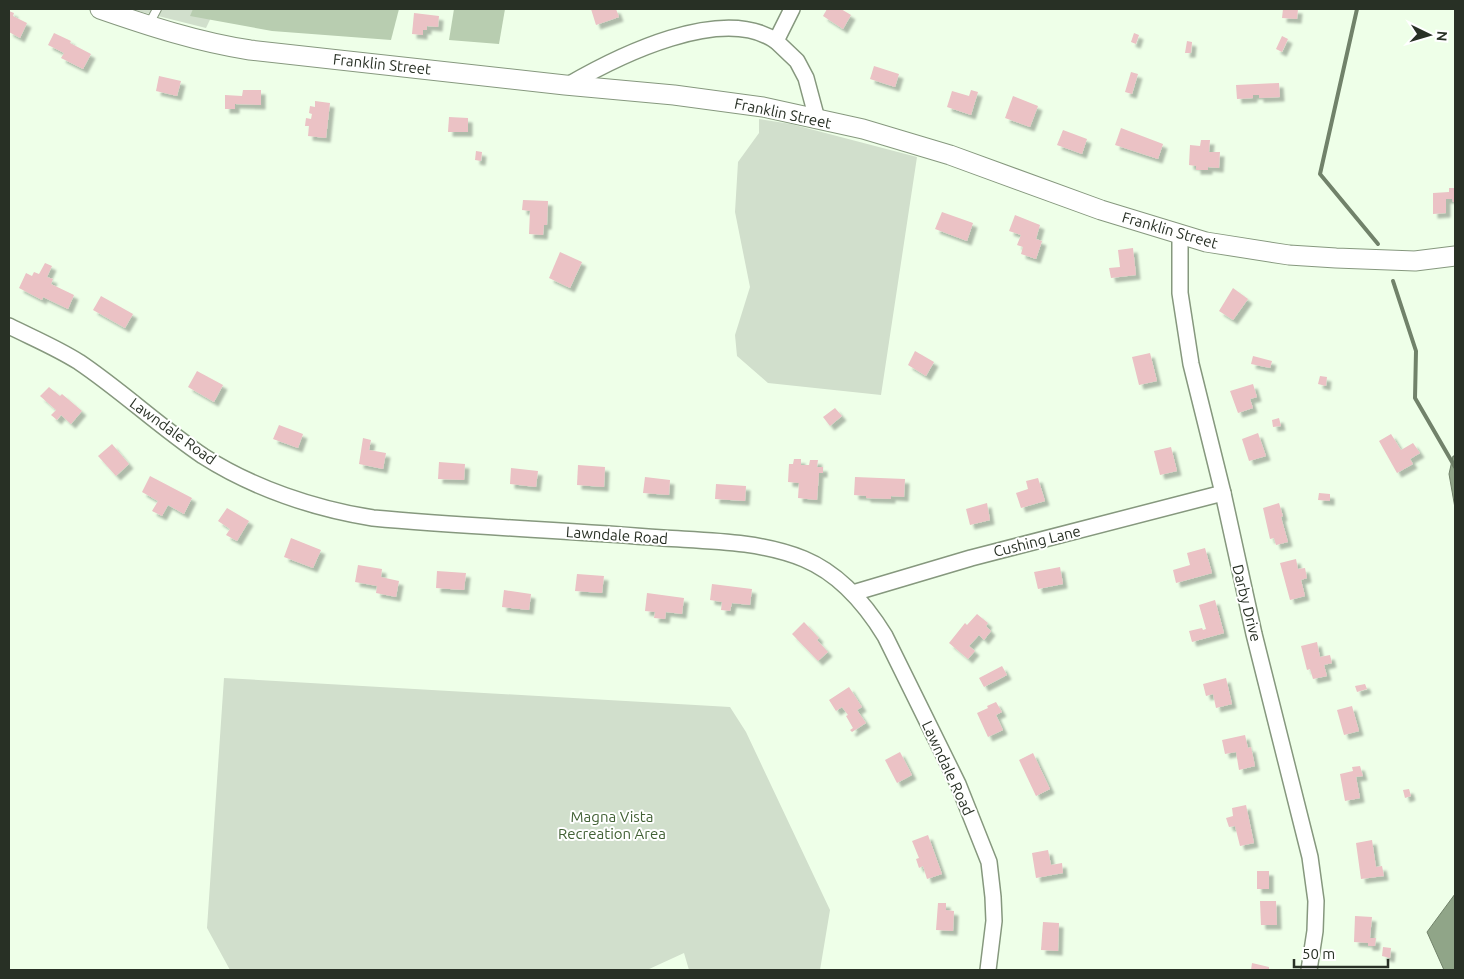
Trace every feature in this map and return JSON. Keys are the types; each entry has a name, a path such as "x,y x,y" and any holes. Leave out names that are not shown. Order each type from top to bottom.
{"street":[{"name":"Franklin Street","path":"100,9 148,26 221,45 250,50 721,100 763,107 863,129 950,155 1101,210 1206,242 1289,255 1415,261 1455,256"},
{"path":"776,41 792,9"},
{"path":"568,85 602,65 640,48 707,30 751,30 767,34 797,62 806,78 816,119"},
{"name":"Darby Drive","path":"1180,234 1180,293 1191,364 1223,493 1250,617 1310,857 1316,901 1316,931 1309,970"},
{"name":"Lawndale Road","path":"9,326 53,346 79,362 204,456 233,472 300,502 338,513 373,518 742,544 776,549 806,560 824,571 853,593 873,616 898,659 958,784 982,842 989,862 993,897 994,921 988,970"},
{"name":"Cushing Lane","path":"853,593 970,558 1223,493"}],"lane":[{"path":"148,26 157,9"}],"green space":[{"path":"130,9 215,9 206,28"},
{"path":"759,119 791,124 917,157 881,395 768,383 737,356 735,335 750,287 735,212 738,162 759,133"},
{"name":"Magna Vista Recreation Area","path":"224,678 730,707 746,732 830,910 820,970 689,970 684,953 647,970 230,970 207,928"}],"shaded area":[{"path":"193,9 399,9 391,40 272,31 190,16"},
{"path":"454,9 505,9 499,44 449,40"},
{"path":"1453,456 1455,456 1455,508 1449,474"},
{"path":"1455,894 1455,970 1444,970 1427,932"}],"building":[{"path":"591,9 616,9 619,17 596,25"},
{"path":"827,9 841,9 851,15 843,29 823,16"},
{"path":"1283,9 1298,9 1297,19 1282,18"},
{"path":"9,11 14,13 13,16 27,23 20,38 9,32"},
{"path":"414,13 439,16 438,27 427,26 427,30 423,30 423,35 412,34"},
{"path":"54,33 91,54 83,69 61,58 64,53 48,45"},
{"path":"1134,33 1139,35 1136,44 1131,42"},
{"path":"1282,36 1288,39 1282,52 1276,49"},
{"path":"1187,41 1192,42 1191,53 1185,53"},
{"path":"874,66 899,74 895,87 870,79"},
{"path":"1131,72 1138,74 1132,94 1125,92"},
{"path":"159,76 181,81 177,96 156,91"},
{"path":"1279,83 1280,97 1259,98 1259,95 1253,95 1253,98 1237,99 1236,85"},
{"path":"243,90 261,90 261,105 235,104 235,109 225,109 225,95 242,96"},
{"path":"971,90 978,92 971,115 947,107 952,91 969,96"},
{"path":"1013,96 1038,106 1030,127 1005,118"},
{"path":"315,101 330,103 326,138 308,136 309,126 305,126 306,118 311,119 312,114 309,113 310,106 315,107"},
{"path":"449,117 468,118 468,132 448,132"},
{"path":"1121,128 1163,144 1158,159 1115,145"},
{"path":"1063,130 1087,139 1082,154 1057,145"},
{"path":"1201,140 1210,140 1209,152 1220,152 1219,168 1208,167 1208,170 1196,170 1196,166 1189,165 1190,145 1200,146"},
{"path":"476,151 482,152 481,161 475,160"},
{"path":"1449,188 1455,188 1455,202 1452,199 1446,199 1446,213 1433,214 1433,193 1449,192"},
{"path":"523,200 548,201 547,225 544,225 543,235 529,234 530,211 522,210"},
{"path":"942,212 973,223 967,241 935,229"},
{"path":"1015,215 1040,225 1036,239 1042,241 1036,259 1021,254 1023,247 1017,245 1021,235 1009,231"},
{"path":"1133,248 1136,275 1111,278 1109,268 1120,267 1118,250"},
{"path":"560,252 582,262 570,288 549,278"},
{"path":"45,263 52,266 47,277 53,279 51,284 74,295 68,309 43,297 42,300 19,288 26,273 32,276 34,272 39,274"},
{"path":"1233,288 1248,299 1233,320 1219,311"},
{"path":"101,296 133,314 125,328 93,310"},
{"path":"915,351 934,362 926,376 908,365"},
{"path":"1150,353 1157,381 1139,385 1132,357"},
{"path":"1253,356 1272,361 1270,368 1251,364"},
{"path":"197,371 223,385 214,402 188,387"},
{"path":"1320,376 1327,377 1326,386 1318,384"},
{"path":"1253,384 1257,397 1250,399 1253,408 1238,413 1230,391"},
{"path":"49,387 60,396 62,394 82,411 71,424 61,415 57,420 51,415 56,410 40,396"},
{"path":"835,408 842,416 830,426 823,417"},
{"path":"1279,418 1281,426 1273,427 1272,420"},
{"path":"279,425 303,434 298,448 273,439"},
{"path":"1258,433 1266,456 1249,461 1242,439"},
{"path":"1391,434 1401,450 1413,443 1420,453 1410,459 1413,464 1397,473 1379,441"},
{"path":"363,438 371,440 369,450 386,453 383,469 359,464"},
{"path":"112,444 129,464 116,476 98,456"},
{"path":"1171,447 1177,471 1160,475 1154,451"},
{"path":"794,459 801,459 801,465 809,465 810,460 818,460 817,467 823,467 823,473 819,473 817,500 798,498 799,483 788,482 789,464 793,464"},
{"path":"439,462 465,464 464,480 438,479"},
{"path":"578,465 605,467 604,487 577,485"},
{"path":"511,468 538,471 536,487 510,484"},
{"path":"150,476 192,498 184,514 168,505 162,516 152,511 158,501 142,492"},
{"path":"645,477 670,480 669,495 643,493"},
{"path":"855,477 905,479 904,497 891,496 891,499 866,498 866,496 854,495"},
{"path":"1038,478 1045,501 1021,508 1016,493 1028,489 1026,481"},
{"path":"716,484 746,486 745,501 715,499"},
{"path":"1319,493 1330,494 1330,501 1318,500"},
{"path":"987,503 990,520 970,525 966,509"},
{"path":"1279,503 1288,542 1276,545 1274,538 1270,539 1263,508"},
{"path":"227,508 249,521 237,541 226,535 230,529 218,521"},
{"path":"291,538 321,550 313,568 284,557"},
{"path":"1205,548 1212,573 1176,583 1173,570 1190,565 1187,553"},
{"path":"1296,559 1298,569 1305,568 1307,578 1301,580 1305,596 1290,600 1280,563"},
{"path":"358,565 382,569 381,577 399,581 396,597 376,593 377,586 355,582"},
{"path":"1060,567 1063,584 1038,589 1034,572"},
{"path":"437,571 466,573 464,590 436,588"},
{"path":"577,574 604,576 602,593 575,591"},
{"path":"712,584 752,589 750,605 732,603 730,611 721,610 722,602 710,600"},
{"path":"504,590 531,594 529,610 502,607"},
{"path":"647,593 684,598 682,614 666,612 665,619 654,618 655,612 645,611"},
{"path":"1215,600 1224,633 1192,642 1189,631 1206,629 1199,605"},
{"path":"977,614 988,623 986,626 991,631 984,640 979,635 969,646 975,651 968,659 949,643 965,623 967,625"},
{"path":"804,622 819,638 817,640 828,652 818,661 792,634"},
{"path":"1317,642 1320,657 1330,655 1332,663 1324,665 1327,676 1313,679 1310,669 1307,670 1301,646"},
{"path":"1002,666 1007,675 984,687 979,678"},
{"path":"1226,678 1232,704 1216,708 1213,694 1206,696 1203,684"},
{"path":"1365,684 1367,689 1357,692 1355,686"},
{"path":"849,687 862,707 857,710 866,723 852,732 850,730 853,728 846,716 848,715 842,707 836,711 829,700"},
{"path":"996,702 1002,712 996,715 1003,730 988,737 977,713"},
{"path":"1352,706 1359,731 1344,735 1337,710"},
{"path":"1245,735 1248,748 1251,747 1255,766 1239,770 1236,752 1225,754 1222,740"},
{"path":"900,752 912,775 897,783 885,760"},
{"path":"1033,753 1050,789 1036,796 1019,760"},
{"path":"1360,766 1363,776 1356,777 1360,798 1345,801 1340,774 1353,771 1352,767"},
{"path":"1409,789 1411,796 1405,798 1403,790"},
{"path":"1246,805 1254,843 1240,846 1235,826 1229,827 1226,818 1233,816 1232,808"},
{"path":"928,835 942,874 927,879 923,866 919,868 916,859 919,858 912,841"},
{"path":"1372,840 1376,867 1382,866 1384,876 1361,879 1356,843"},
{"path":"1048,850 1051,865 1062,863 1063,873 1036,878 1032,853"},
{"path":"1257,871 1269,871 1269,889 1257,889"},
{"path":"1260,901 1276,901 1277,925 1261,925"},
{"path":"938,903 946,903 946,910 954,911 953,931 936,930"},
{"path":"1355,916 1372,917 1370,938 1376,938 1375,946 1368,946 1368,943 1354,942"},
{"path":"1043,922 1059,923 1058,951 1041,950"},
{"path":"1383,947 1391,948 1390,958 1382,956"},
{"path":"1252,963 1269,967 1269,970 1251,970"}],"waterway":[{"path":"1357,9 1320,174 1378,244"},
{"path":"1393,281 1416,351 1415,398 1455,467"}]}
